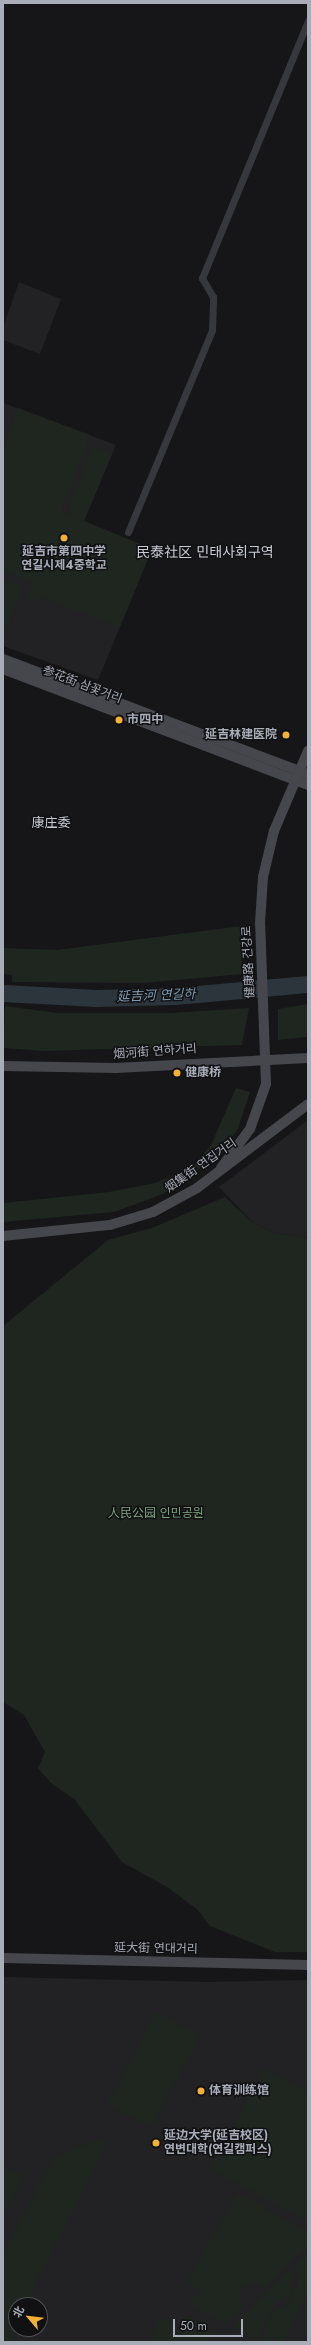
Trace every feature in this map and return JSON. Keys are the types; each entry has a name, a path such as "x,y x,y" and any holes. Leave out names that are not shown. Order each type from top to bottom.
{"main road":[{"name":"参花街 삼꽃거리","path":"3,659 301,775 308,784"},
{"name":"参花街 삼꽃거리","path":"3,669 301,775"},
{"name":"健康路 건강로","path":"221,1168 243,1141 257,1115 266,1084 266,1035 260,923 263,877 270,843 301,775 308,751"},
{"name":"烟河街 연하거리","path":"3,1066 116,1068 265,1058 308,1058"},
{"name":"烟集街 연집거리","path":"3,1236 132,1220 171,1203 308,1104"},
{"name":"延大街 연대거리","path":"3,1958 308,1965"}],"street":[{"path":"128,532 212,330 213,297 202,278 308,21"}],"shaded area":[{"path":"19,282 61,299 40,354 3,340 3,327"},
{"name":"延吉市第四中学 연길시제4중학교","path":"3,403 116,445 84,521 152,549 98,680 3,646"},
{"path":"308,1120 308,1238 275,1233 253,1223 219,1187"},
{"name":"延边大学(延吉校区) 연변대학(연길캠퍼스)","path":"3,1977 207,1982 308,1980 308,2342 3,2342"}],"green space":[{"name":"延吉市第四中学 연길시제4중학교","path":"18,408 90,435 60,514 67,515 93,447 112,454 84,521 152,549 120,627 40,597 38,603 28,598 33,582 3,571 3,451"},
{"path":"3,579 23,586 6,632 3,631"},
{"path":"241,926 242,974 143,983 12,982 12,975 3,974 3,948 57,950"},
{"path":"308,1004 308,1037 278,1040 278,1009"},
{"path":"5,1006 57,1013 170,1013 249,1008 242,1045 44,1051 3,1048"},
{"path":"236,1088 250,1092 237,1131 210,1161 163,1194 114,1212 3,1222 3,1203 109,1192 155,1183 182,1172 195,1164 211,1145"},
{"name":"人民公园 인민공원","path":"225,1197 253,1223 275,1233 308,1238 308,1952 275,1952 210,1926 198,1910 167,1887 122,1862 75,1800 50,1782 38,1768 45,1752 24,1715 3,1702 3,1326 108,1240 152,1228"},
{"path":"156,2012 200,2035 151,2128 107,2105"},
{"path":"265,2068 308,2091 308,2221 210,2169"},
{"path":"101,2138 108,2142 30,2293 33,2295 32,2297 8,2297 8,2337 13,2337 10,2342 3,2342 3,2255 53,2158"},
{"path":"3,2165 24,2176 3,2217"},
{"path":"237,2193 308,2231 308,2246 264,2288 255,2282 245,2285 239,2295 243,2307 227,2323 190,2305 193,2297 203,2291 187,2282"},
{"path":"308,2253 308,2294 283,2342 272,2337 269,2342 260,2342 273,2312 288,2302 296,2287 298,2279 294,2267"},
{"path":"290,2269 293,2278 288,2294 271,2308 256,2340 233,2327"},
{"path":"185,2314 217,2333 207,2342 178,2342 178,2329"},
{"path":"161,2316 174,2325 175,2342 148,2342"}],"waterway":[{"name":"延吉河 연길하","path":"3,993 96,998 175,996 308,984"}],"place":[{"name":"延吉市第四中学 연길시제4중학교","path":"64,538"},
{"name":"市四中","path":"119,720"},
{"name":"延吉林建医院","path":"286,735"},
{"name":"健康桥","path":"177,1073"},
{"name":"体育训练馆","path":"201,2091"},
{"name":"延边大学(延吉校区) 연변대학(연길캠퍼스)","path":"156,2143"}],"district":[{"name":"民泰社区 민태사회구역","path":"205,552"},
{"name":"康庄委","path":"51,823"}]}
